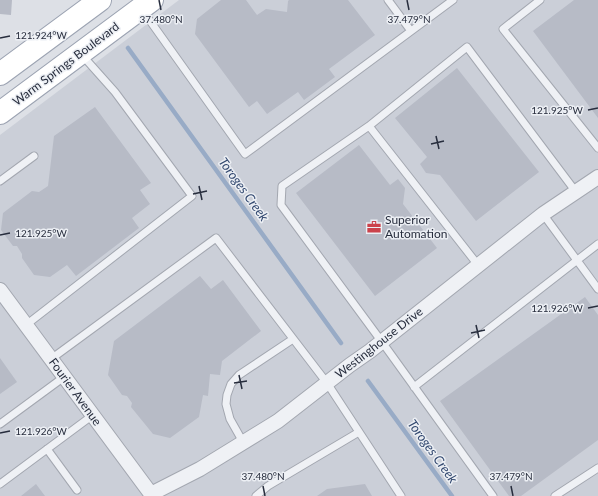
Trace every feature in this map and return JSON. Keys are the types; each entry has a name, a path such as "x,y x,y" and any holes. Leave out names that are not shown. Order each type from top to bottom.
{"main road":[{"path":"0,74 100,0"},
{"name":"Warm Springs Boulevard","path":"0,113 146,4"}],"street":[{"name":"Westinghouse Drive","path":"150,495 200,469 278,421 382,342 543,214 598,177"},
{"name":"Fourier Avenue","path":"0,290 150,495"}],"lane":[{"path":"388,0 411,31"},
{"path":"146,4 245,154 453,0"},
{"path":"540,0 503,29 598,148"},
{"path":"493,496 282,205 282,186 369,126 467,47 576,192"},
{"path":"26,325 192,196 115,92 80,53"},
{"path":"369,126 478,266"},
{"path":"0,181 34,156"},
{"path":"543,214 598,289"},
{"path":"51,359 216,238 327,383 402,496"},
{"path":"414,387 598,244"},
{"path":"243,442 230,419 226,404 230,384 239,375 293,339"},
{"path":"0,424 64,377"},
{"path":"0,484 92,415"},
{"path":"256,496 268,486 359,432"},
{"path":"47,450 77,490"},
{"path":"555,496 598,468"}],"shaded area":[{"path":"179,0 598,0 598,496 0,496 0,135"}],"building":[{"path":"0,0 12,0 11,15 0,14"},
{"path":"221,0 246,0 257,15 266,9 287,12 289,0 348,0 375,35 329,69 335,77 304,100 298,92 267,114 257,101 249,107 195,34 197,19"},
{"path":"574,0 598,0 598,118 533,31"},
{"path":"457,68 539,172 476,221 440,175 426,173 420,164 427,157 395,118"},
{"path":"95,107 151,183 140,190 150,204 132,218 139,228 76,276 67,265 50,277 34,275 22,258 22,254 17,246 13,246 1,230 3,213 32,191 39,192 48,186 54,136"},
{"path":"359,145 390,185 398,179 405,188 403,204 437,248 375,296 296,193"},
{"path":"200,276 211,289 223,280 261,331 222,361 220,375 210,374 208,396 203,395 199,417 170,438 153,434 131,407 132,403 127,396 122,395 108,375 114,341"},
{"path":"585,297 598,315 598,440 521,496 509,496 440,401"},
{"path":"0,358 17,382 0,394"},
{"path":"36,484 45,496 21,496"},
{"path":"365,484 372,496 317,496 327,489"}],"waterway":[{"name":"Toroges Creek","path":"128,48 341,343"},
{"name":"Toroges Creek","path":"368,381 452,496"}],"place":[{"name":"Superior Automation","path":"374,227"}]}
